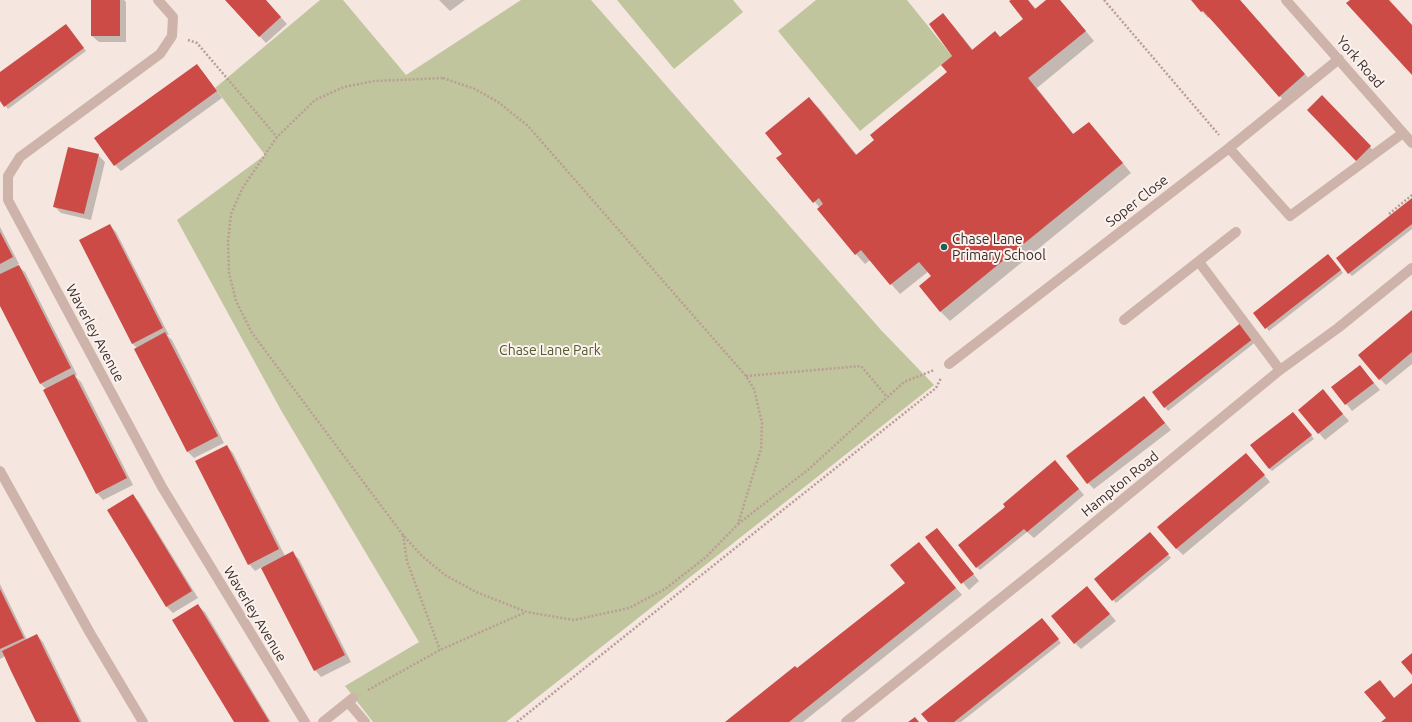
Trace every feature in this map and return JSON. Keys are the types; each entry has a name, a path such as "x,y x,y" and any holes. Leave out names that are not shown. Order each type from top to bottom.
{"street":[{"path":"158,0 173,17 172,36"},
{"name":"York Road","path":"1286,0 1412,143"},
{"name":"Waverley Avenue","path":"172,36 160,54 20,157 8,176 8,200 162,487 305,722"},
{"name":"Soper Close","path":"949,364 1229,148 1339,59"},
{"path":"1229,148 1290,216 1403,133"},
{"path":"1124,320 1236,232"},
{"path":"1199,262 1280,370"},
{"name":"Hampton Road","path":"846,722 1050,559 1280,370 1338,328 1412,268"},
{"path":"0,471 90,633 143,722"},
{"path":"323,722 351,700 365,722"}],"path":[{"path":"1104,0 1229,148"},
{"path":"172,36 197,43 277,138"},
{"path":"738,524 761,449 762,422 754,389 746,376 528,126 498,102 475,89 443,78 374,81 344,87 315,100 277,138 242,189 231,214 228,242 229,273 236,301 252,333 403,535 422,556 445,575 476,592 527,612 574,620 629,608 665,589 706,557 738,524 809,469 904,382 949,364"},
{"path":"1389,214 1412,195"},
{"path":"746,376 861,366 887,397"},
{"path":"517,722 936,388"},
{"path":"403,535 407,560 440,650"},
{"path":"351,700 440,650 527,612"}],"green space":[{"name":"Chase Lane Park","path":"320,0 343,0 406,75 521,0 591,0 881,330 934,385 506,722 373,722 345,686 419,642 282,412 177,220 265,155 215,88"},
{"path":"617,0 733,0 743,12 674,69"},
{"path":"816,0 907,0 952,56 860,131 778,31"}],"building":[{"path":"91,0 120,0 120,36 91,36"},
{"path":"225,0 266,0 281,17 259,37"},
{"path":"1028,0 1035,9 1046,0 1060,0 1086,31 1028,78 1073,134 1089,122 1123,163 940,312 919,286 931,276 919,262 890,285 861,250 855,255 817,209 823,204 819,198 813,203 776,158 782,154 765,133 809,97 856,155 874,140 870,135 947,72 941,65 952,56 929,24 943,13 972,50 995,31 1000,37 1023,19 1009,1"},
{"path":"1191,0 1240,0 1305,74 1279,97 1215,24 1203,11 1201,12"},
{"path":"1350,0 1389,0 1412,25 1412,75 1346,3"},
{"path":"66,24 84,48 4,107 0,101 0,72"},
{"path":"197,64 217,91 114,166 94,138"},
{"path":"1322,95 1371,146 1356,161 1307,110"},
{"path":"68,147 99,154 84,214 53,207"},
{"path":"1412,198 1412,224 1348,274 1336,258"},
{"path":"110,224 163,328 132,344 79,240"},
{"path":"0,232 13,257 0,264"},
{"path":"1328,254 1341,270 1265,329 1253,313"},
{"path":"19,265 71,368 40,384 0,306 0,274"},
{"path":"1412,310 1412,352 1379,380 1358,355"},
{"path":"1242,322 1254,338 1164,408 1152,392"},
{"path":"165,332 218,436 187,452 134,349"},
{"path":"1360,365 1374,383 1345,405 1331,387"},
{"path":"74,374 127,478 96,494 43,390"},
{"path":"1323,389 1343,414 1318,434 1298,410"},
{"path":"1144,396 1165,423 1087,484 1066,456"},
{"path":"1293,412 1312,435 1269,469 1250,445"},
{"path":"227,445 279,549 248,565 195,461"},
{"path":"1246,453 1265,475 1176,549 1157,527"},
{"path":"1055,460 1079,489 1027,532 1024,529 976,568 958,545 1005,507 1003,504"},
{"path":"133,494 192,591 166,607 107,510"},
{"path":"937,528 974,574 961,584 925,537"},
{"path":"1150,532 1169,554 1112,601 1094,579"},
{"path":"919,542 956,588 789,722 725,722 795,666 797,668 905,583 890,565"},
{"path":"293,551 345,655 314,671 261,568"},
{"path":"1087,586 1110,614 1074,644 1051,616"},
{"path":"0,589 24,638 0,649"},
{"path":"198,604 269,721 268,722 234,722 172,620"},
{"path":"1042,618 1059,639 954,722 928,722 921,714"},
{"path":"37,634 80,722 36,722 11,671 2,651"},
{"path":"1412,653 1412,675 1401,662"},
{"path":"1380,680 1394,698 1412,683 1412,722 1381,722 1386,718 1364,692"},
{"path":"915,717 919,722 908,722"}],"place":[{"name":"Chase Lane Primary School","path":"944,247"}]}
